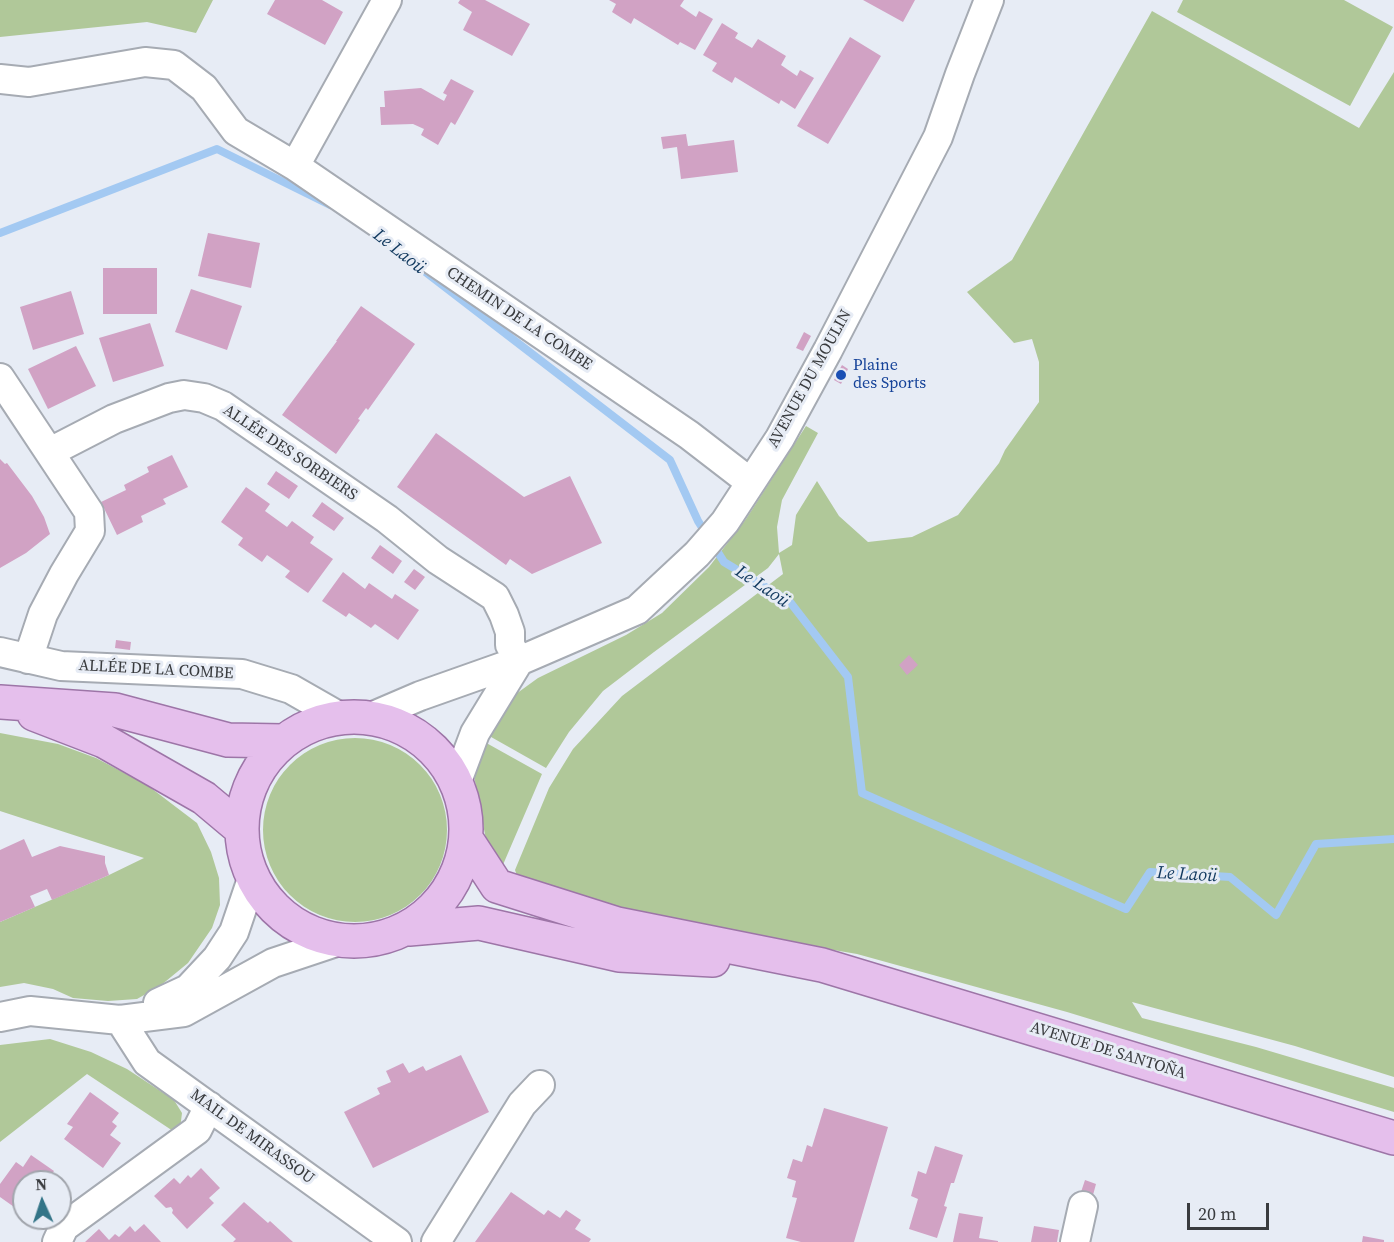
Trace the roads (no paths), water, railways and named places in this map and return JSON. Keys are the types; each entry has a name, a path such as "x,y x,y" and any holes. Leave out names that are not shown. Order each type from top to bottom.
{"main road":[{"path":"4,703 115,710 228,740 284,741"},
{"path":"4,703 104,741 204,798 241,829"},
{"path":"356,717 406,729 436,751 457,781 466,810 467,840 458,875 438,906 409,928 375,941 339,941 304,930 274,909 252,879 244,855 241,829 246,796 260,766 284,741 310,725 356,717"},
{"name":"AVENUE DE SANTOÑA","path":"467,840 497,886 617,924 822,965 1394,1138"},
{"name":"AVENUE DE SANTOÑA","path":"409,928 478,924 619,955 822,965"}],"street":[{"path":"295,166 387,0"},
{"name":"AVENUE DU MOULIN","path":"356,717 519,661 637,610 697,554 725,522 794,414 938,137 989,0"},
{"name":"CHEMIN DE LA COMBE","path":"0,79 29,82 145,62 174,65 204,87 236,130 295,166 689,435 750,482"},
{"path":"0,378 89,512 90,531 43,614 28,659"},
{"name":"ALLÉE DES SORBIERS","path":"50,452 114,419 169,398 184,395 204,398 223,406 379,513 438,560 495,597 510,632 510,645 519,661"},
{"name":"ALLÉE DE LA COMBE","path":"0,652 61,666 242,674 291,689 356,717"},
{"path":"457,781 475,733 519,661"},
{"path":"120,1020 188,989 217,958 234,932 252,879"},
{"path":"0,1017 30,1011 120,1020 184,1012 273,963 339,941"},
{"name":"MAIL DE MIRASSOU","path":"120,1020 147,1062 397,1242"},
{"path":"436,1242 522,1104 540,1084"},
{"path":"57,1242 64,1227 197,1130 209,1106"},
{"path":"1075,1242 1083,1206"}],"waterway":[{"name":"Le Laoü","path":"0,233 217,149 330,205"},
{"name":"Le Laoü","path":"419,267 670,460 698,521 724,562 790,602 848,677 862,793 1126,909 1150,872 1230,877 1276,915 1316,844 1394,839"}],"place":[{"name":"Plaine des Sports","path":"841,375"}]}
